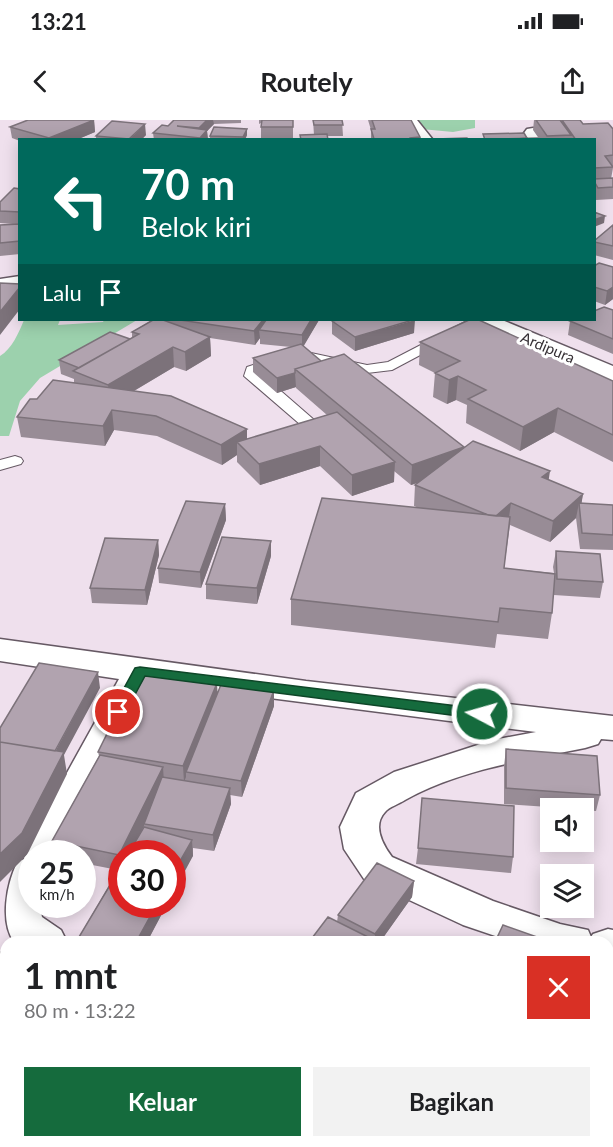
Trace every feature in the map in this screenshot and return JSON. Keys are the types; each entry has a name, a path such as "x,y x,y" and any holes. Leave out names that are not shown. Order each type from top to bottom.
{"street":[{"path":"407,120 422,138"},
{"path":"0,286 18,283"},
{"name":"Ardipura","path":"483,321 613,375"},
{"path":"0,650 140,671 613,729"},
{"path":"49,840 140,671"},
{"path":"546,936 478,913 378,868 364,849 359,827 369,803 407,782 493,753 613,729"},
{"path":"21,918 23,926 37,936"}],"lane":[{"path":"322,435 252,376 252,370 281,360 311,357 367,369 392,366 479,321"}],"green space":[{"path":"412,120 475,120 475,128 453,132 421,129"},
{"path":"24,321 60,321 58,325 135,321 40,378 20,401 9,436 0,436 0,356 12,345"}],"building":[{"path":"28,120 94,120 49,138 10,127"},
{"path":"174,120 207,120 199,128 177,126 207,130 200,138 153,133 162,125 168,126"},
{"path":"262,120 293,120 293,127 261,127"},
{"path":"313,120 342,120 343,125 314,125"},
{"path":"372,120 411,120 420,137 374,138 371,129 375,129"},
{"path":"536,120 560,120 571,135 547,136"},
{"path":"562,120 580,120 583,124 608,123 613,129 613,155 605,156 613,167 596,168 596,138 575,138"},
{"path":"112,121 145,124 130,138 96,136"},
{"path":"214,127 247,129 243,137 210,136"},
{"path":"524,133 527,138 484,138 483,134"},
{"path":"327,134 328,138 301,138 300,135"},
{"path":"613,178 613,187 598,188 596,179"},
{"path":"14,188 18,189 18,212 0,211 0,202"},
{"path":"596,213 605,216 596,219"},
{"path":"18,224 18,241 0,243 0,225"},
{"path":"613,225 613,246 596,242 596,239"},
{"path":"599,263 613,267 613,287 607,291 596,288 596,265"},
{"path":"0,283 18,284 18,290 0,312"},
{"path":"604,307 613,310 613,339 570,321 596,321 596,310"},
{"path":"151,321 166,321 210,337 185,352 173,347 108,385 73,371 139,334 132,332"},
{"path":"187,321 262,321 254,331"},
{"path":"265,321 310,321 302,335 259,330"},
{"path":"332,321 410,321 355,337"},
{"path":"467,321 481,321 613,381 613,435 558,408 523,427 468,399 486,390 458,376 449,380 435,373 460,361 420,342"},
{"path":"110,332 130,339 79,368 59,360"},
{"path":"301,344 321,361 295,369 295,373 277,378 253,358"},
{"path":"344,354 464,447 412,465 295,369"},
{"path":"53,380 171,396 247,429 221,445 156,416 112,410 103,426 17,417 30,399 37,399"},
{"path":"337,412 395,462 352,475 320,446 259,464 237,442"},
{"path":"473,441 550,471 542,477 583,494 553,521 511,503 496,516 488,515 415,485"},
{"path":"322,498 510,517 504,568 555,574 552,613 500,608 498,622 291,599"},
{"path":"186,501 225,504 200,572 158,568"},
{"path":"579,503 613,505 613,535 582,533"},
{"path":"222,537 271,541 257,588 206,584"},
{"path":"105,538 158,540 145,590 90,588"},
{"path":"556,551 600,554 603,582 557,579"},
{"path":"39,663 98,672 55,751 0,742 0,728"},
{"path":"138,671 217,683 183,766 98,752"},
{"path":"222,682 274,690 241,781 186,772"},
{"path":"0,742 64,752 22,833 0,854"},
{"path":"506,749 597,756 600,795 506,788"},
{"path":"100,755 163,767 126,840 108,840 108,853 96,850 96,840 53,840"},
{"path":"162,777 230,788 213,835 144,824"},
{"path":"422,798 514,806 513,857 418,848"},
{"path":"144,827 192,840 186,850 186,840 136,840"},
{"path":"377,863 414,881 375,934 338,915"},
{"path":"108,888 108,918 149,918 139,936 80,936 90,918 96,918 96,909"},
{"path":"328,917 366,936 314,936"},
{"path":"503,925 534,936 498,936"}],"route":[{"path":"118,712 140,671 482,714"}]}
